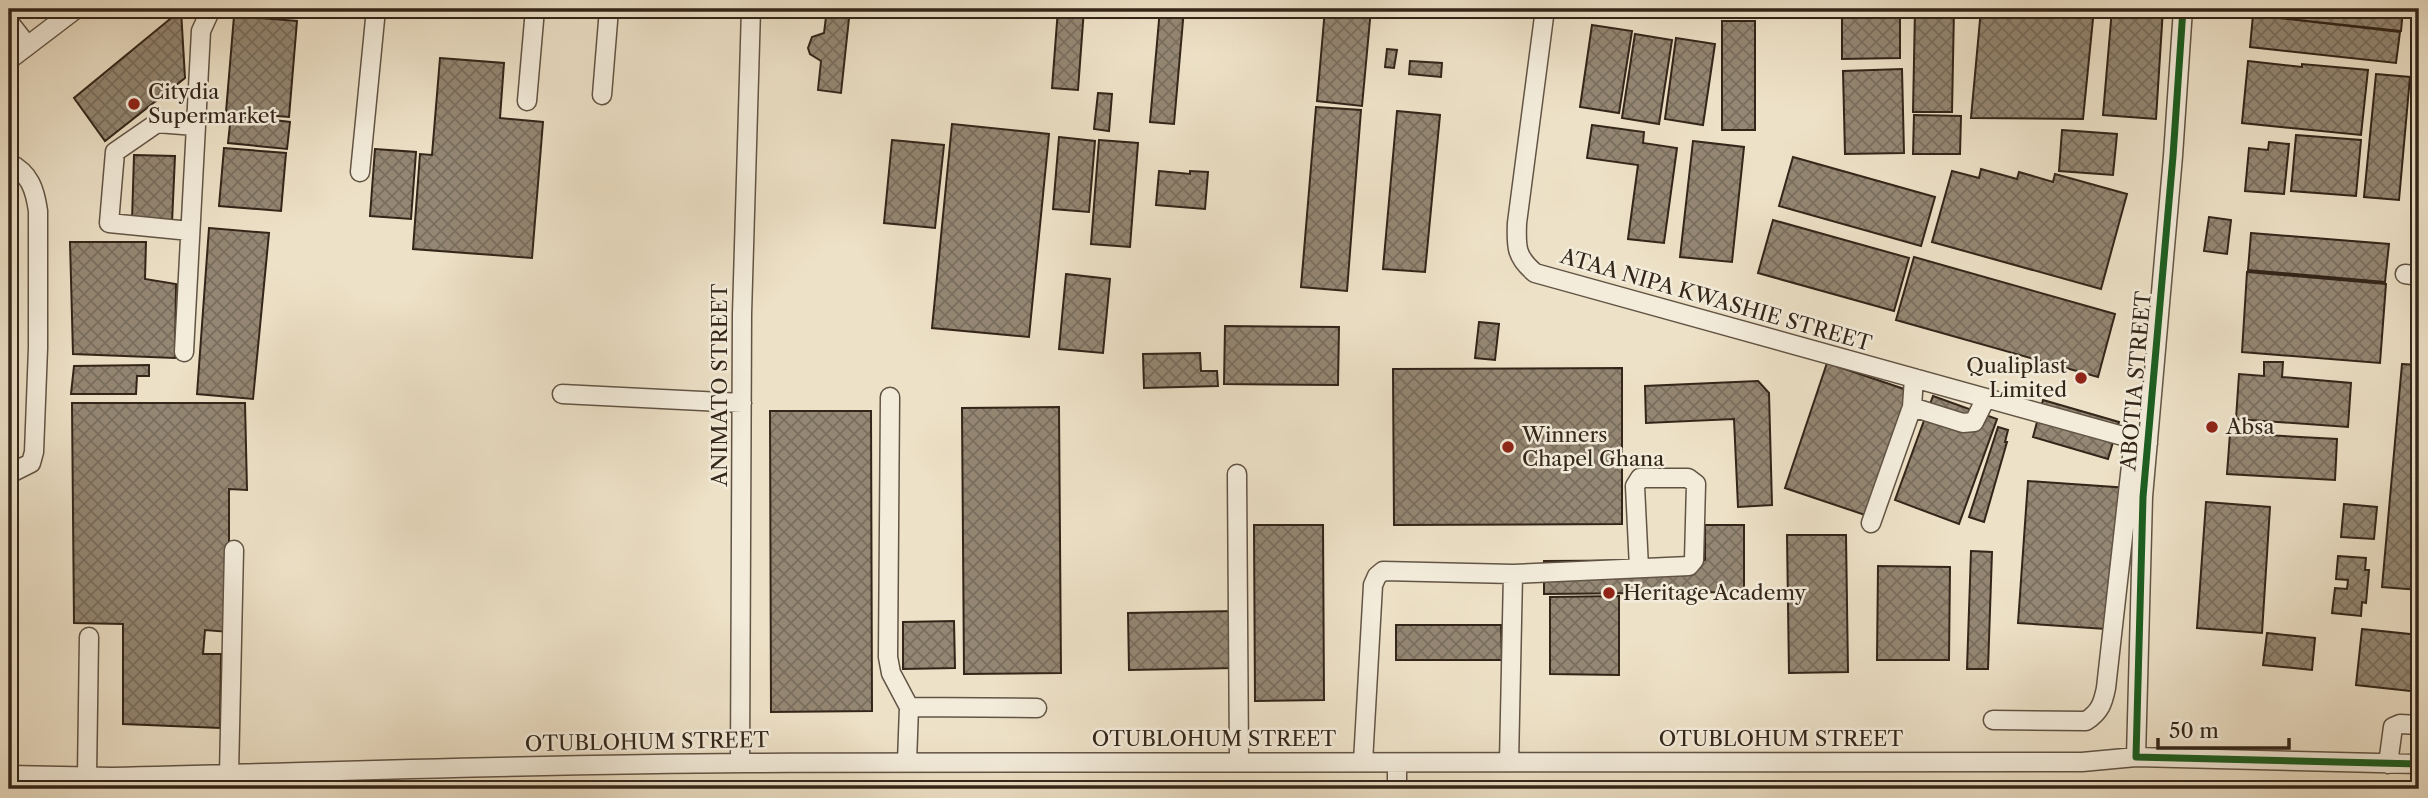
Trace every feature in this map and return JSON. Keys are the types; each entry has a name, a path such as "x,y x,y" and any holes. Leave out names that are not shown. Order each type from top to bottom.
{"street":[{"path":"9,60 76,9"},
{"path":"184,352 201,31 212,9"},
{"path":"360,172 376,9"},
{"path":"527,101 535,9"},
{"path":"602,95 609,9"},
{"name":"ANIMATO STREET","path":"740,762 742,314 751,9"},
{"name":"ATAA NIPA KWASHIE STREET","path":"1545,9 1516,244 1522,261 1535,273 2141,441"},
{"name":"ABOTIA STREET","path":"2136,757 2143,498 2141,441 2173,156 2183,9"},
{"path":"9,22 26,45"},
{"path":"190,231 108,223 115,152 157,123 195,126"},
{"path":"9,163 30,180 38,211 38,348 34,452 31,463 9,474"},
{"path":"1871,523 1912,407 1914,378"},
{"path":"562,394 742,403"},
{"path":"890,397 888,656 891,673 909,707 907,762"},
{"path":"1912,407 1968,424 1974,422 1986,398"},
{"path":"1993,720 2086,721 2096,714 2103,703 2141,441"},
{"path":"1237,474 1239,760"},
{"path":"1363,762 1373,585 1382,571 1513,574 1689,566 1694,560 1696,484 1688,478 1640,478 1634,486 1639,568"},
{"path":"229,774 234,550"},
{"path":"1509,762 1513,574"},
{"path":"87,776 89,637"},
{"path":"909,707 1037,708"},
{"path":"2388,764 2393,727 2399,724 2419,724"},
{"name":"OTUBLOHUM STREET","path":"9,775 229,774 740,762 2081,762 2136,757 2419,764"},
{"path":"1397,762 1397,789"}],"building":[{"path":"827,9 850,9 841,93 818,90 821,61 810,54 808,48 812,37 824,33"},
{"path":"1058,9 1084,9 1078,90 1052,88"},
{"path":"1160,9 1184,9 1174,124 1150,122"},
{"path":"1325,9 1371,9 1362,106 1317,101"},
{"path":"1664,9 1752,9 1752,11 1664,12"},
{"path":"1842,9 1900,9 1900,58 1842,59"},
{"path":"1915,9 1954,9 1952,112 1913,112"},
{"path":"1981,9 2094,9 2083,119 1971,118"},
{"path":"2112,9 2163,9 2156,119 2103,115"},
{"path":"2251,9 2403,9 2401,31 2251,15"},
{"path":"181,10 185,78 105,141 74,98"},
{"path":"2253,15 2400,32 2396,63 2250,47"},
{"path":"234,16 297,21 289,117 226,112"},
{"path":"1722,21 1755,21 1755,130 1722,130"},
{"path":"1592,25 1632,31 1619,113 1580,107"},
{"path":"1635,34 1672,40 1659,124 1622,118"},
{"path":"1676,38 1715,44 1703,125 1665,119"},
{"path":"1387,49 1397,50 1394,68 1385,67"},
{"path":"440,58 504,63 500,118 543,122 532,258 413,249 420,154 432,155"},
{"path":"1410,61 1442,63 1441,77 1409,74"},
{"path":"2248,61 2368,70 2361,135 2242,123"},
{"path":"1902,69 1904,153 1845,154 1843,71"},
{"path":"2376,74 2410,77 2399,200 2364,197"},
{"path":"1098,93 1112,94 1109,131 1094,129"},
{"path":"1316,107 1361,110 1347,291 1301,287"},
{"path":"1397,111 1440,115 1425,272 1383,269"},
{"path":"231,115 290,122 287,149 228,143"},
{"path":"1914,115 1961,116 1960,154 1913,154"},
{"path":"952,124 1049,134 1029,337 932,328"},
{"path":"1592,125 1644,132 1643,143 1677,148 1664,243 1628,239 1638,165 1587,158"},
{"path":"2062,130 2117,134 2113,175 2059,171"},
{"path":"2296,135 2361,140 2356,196 2291,191"},
{"path":"1059,137 1095,141 1089,212 1053,209"},
{"path":"892,140 944,145 935,228 884,223"},
{"path":"1099,140 1138,143 1130,247 1091,244"},
{"path":"1693,141 1744,147 1732,262 1680,257"},
{"path":"2269,142 2289,144 2284,194 2245,191 2249,148 2268,150"},
{"path":"224,148 286,153 281,211 219,206"},
{"path":"375,149 416,152 411,219 370,216"},
{"path":"134,155 175,156 172,223 132,221"},
{"path":"1793,157 1935,197 1921,246 1779,206"},
{"path":"1981,169 2017,179 2019,172 2053,182 2055,174 2127,194 2101,289 1932,242 1952,171 1979,178"},
{"path":"1159,171 1190,174 1190,171 1208,172 1205,209 1156,205"},
{"path":"2209,217 2231,220 2227,254 2204,251"},
{"path":"1773,220 1909,258 1894,311 1758,273"},
{"path":"209,228 269,233 253,399 197,394"},
{"path":"2251,233 2389,244 2385,282 2248,270"},
{"path":"70,242 146,242 145,279 176,284 175,358 73,354"},
{"path":"1914,257 2115,314 2098,377 1896,320"},
{"path":"2247,272 2386,284 2380,363 2242,352"},
{"path":"1066,274 1110,279 1103,353 1059,349"},
{"path":"1479,322 1499,324 1495,360 1475,358"},
{"path":"1225,326 1339,327 1338,385 1224,384"},
{"path":"1200,353 1201,371 1217,371 1218,386 1144,388 1143,354"},
{"path":"2264,362 2283,362 2282,377 2351,383 2348,427 2236,419 2239,374 2264,376"},
{"path":"1827,363 1910,391 1868,516 1785,488"},
{"path":"2402,364 2419,365 2419,590 2382,587"},
{"path":"149,365 149,376 137,376 136,394 71,394 74,366"},
{"name":"Winners Chapel Ghana","path":"1622,368 1622,524 1394,525 1393,369"},
{"path":"1758,381 1769,393 1772,505 1738,507 1734,419 1646,423 1645,386"},
{"path":"1933,396 1997,419 1959,524 1895,500"},
{"path":"2043,400 2119,422 2108,459 2033,437"},
{"path":"72,403 245,403 247,490 229,489 229,632 205,630 203,654 221,654 220,728 123,724 123,624 74,623"},
{"path":"1059,407 1061,673 964,674 962,408"},
{"path":"770,411 871,411 872,711 771,712"},
{"path":"1998,427 2008,430 2007,442 1984,522 1969,517"},
{"path":"2230,433 2337,439 2335,480 2227,474"},
{"path":"2028,481 2129,488 2120,630 2018,623"},
{"path":"2206,502 2270,507 2262,633 2197,628"},
{"path":"2344,504 2377,507 2374,539 2341,537"},
{"path":"1254,525 1323,525 1324,700 1255,701"},
{"path":"1705,525 1744,525 1744,592 1544,594 1544,561 1705,560"},
{"path":"1787,535 1846,535 1848,672 1789,673"},
{"path":"1971,551 1992,552 1988,669 1967,669"},
{"path":"2338,556 2366,558 2365,570 2369,570 2366,603 2362,602 2361,616 2332,613 2335,588 2347,589 2348,580 2336,579"},
{"path":"1878,566 1950,567 1949,660 1877,660"},
{"path":"1619,596 1619,675 1550,674 1550,597"},
{"path":"1234,611 1235,668 1129,670 1128,613"},
{"path":"954,621 955,668 903,669 903,622"},
{"path":"1396,625 1501,625 1502,660 1396,660"},
{"path":"2362,629 2419,635 2419,692 2356,685"},
{"path":"2267,633 2315,638 2312,670 2263,665"}],"cycle path":[{"path":"2183,9 2143,497 2136,757 2419,764"}],"place":[{"name":"Citydia Supermarket","path":"134,104"},
{"name":"Qualiplast Limited","path":"2081,378"},
{"name":"Absa","path":"2212,427"},
{"name":"Winners Chapel Ghana","path":"1508,447"},
{"name":"Heritage Academy","path":"1609,593"}]}
